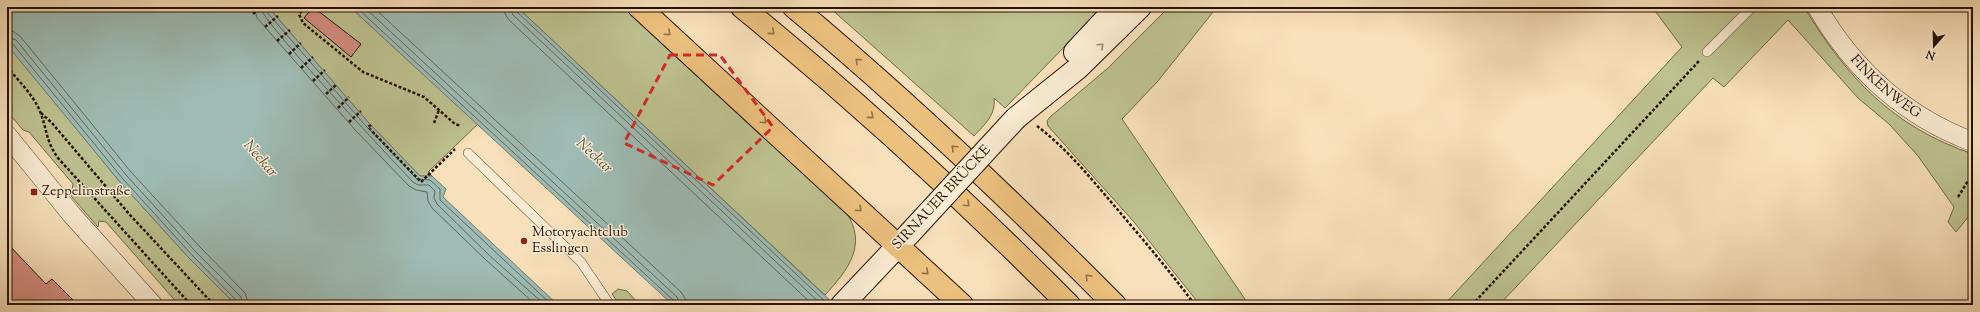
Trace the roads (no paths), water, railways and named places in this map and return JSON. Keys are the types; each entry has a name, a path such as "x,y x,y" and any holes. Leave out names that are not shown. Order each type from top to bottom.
{"highway":[{"path":"639,7 903,240 962,305"},
{"path":"742,7 909,150 1005,241 1069,305"},
{"path":"794,7 839,44 1019,208 1116,305"},
{"path":"808,7 839,44"}],"main road":[{"name":"SIRNAUER BRÜCKE","path":"1026,121 1117,7"},
{"name":"SIRNAUER BRÜCKE","path":"842,305 903,240 1026,121 1140,7"}],"street":[{"name":"FINKENWEG","path":"1817,7 1847,52 1893,98 1934,125 1973,142"},
{"path":"7,135 72,215 153,305"}],"lane":[{"path":"1707,52 1752,7"},
{"path":"468,154 581,262 610,305"}],"water":[{"name":"Neckar","path":"7,7 268,7 368,122 420,176 432,176 446,189 443,197 558,305 236,305 189,258 120,182 12,51 7,44"},
{"name":"Neckar","path":"350,7 517,7 835,305 673,305"}],"place":[{"name":"Zeppelinstraße","path":"34,192"},
{"name":"Motoryachtclub Esslingen","path":"524,241"}]}
